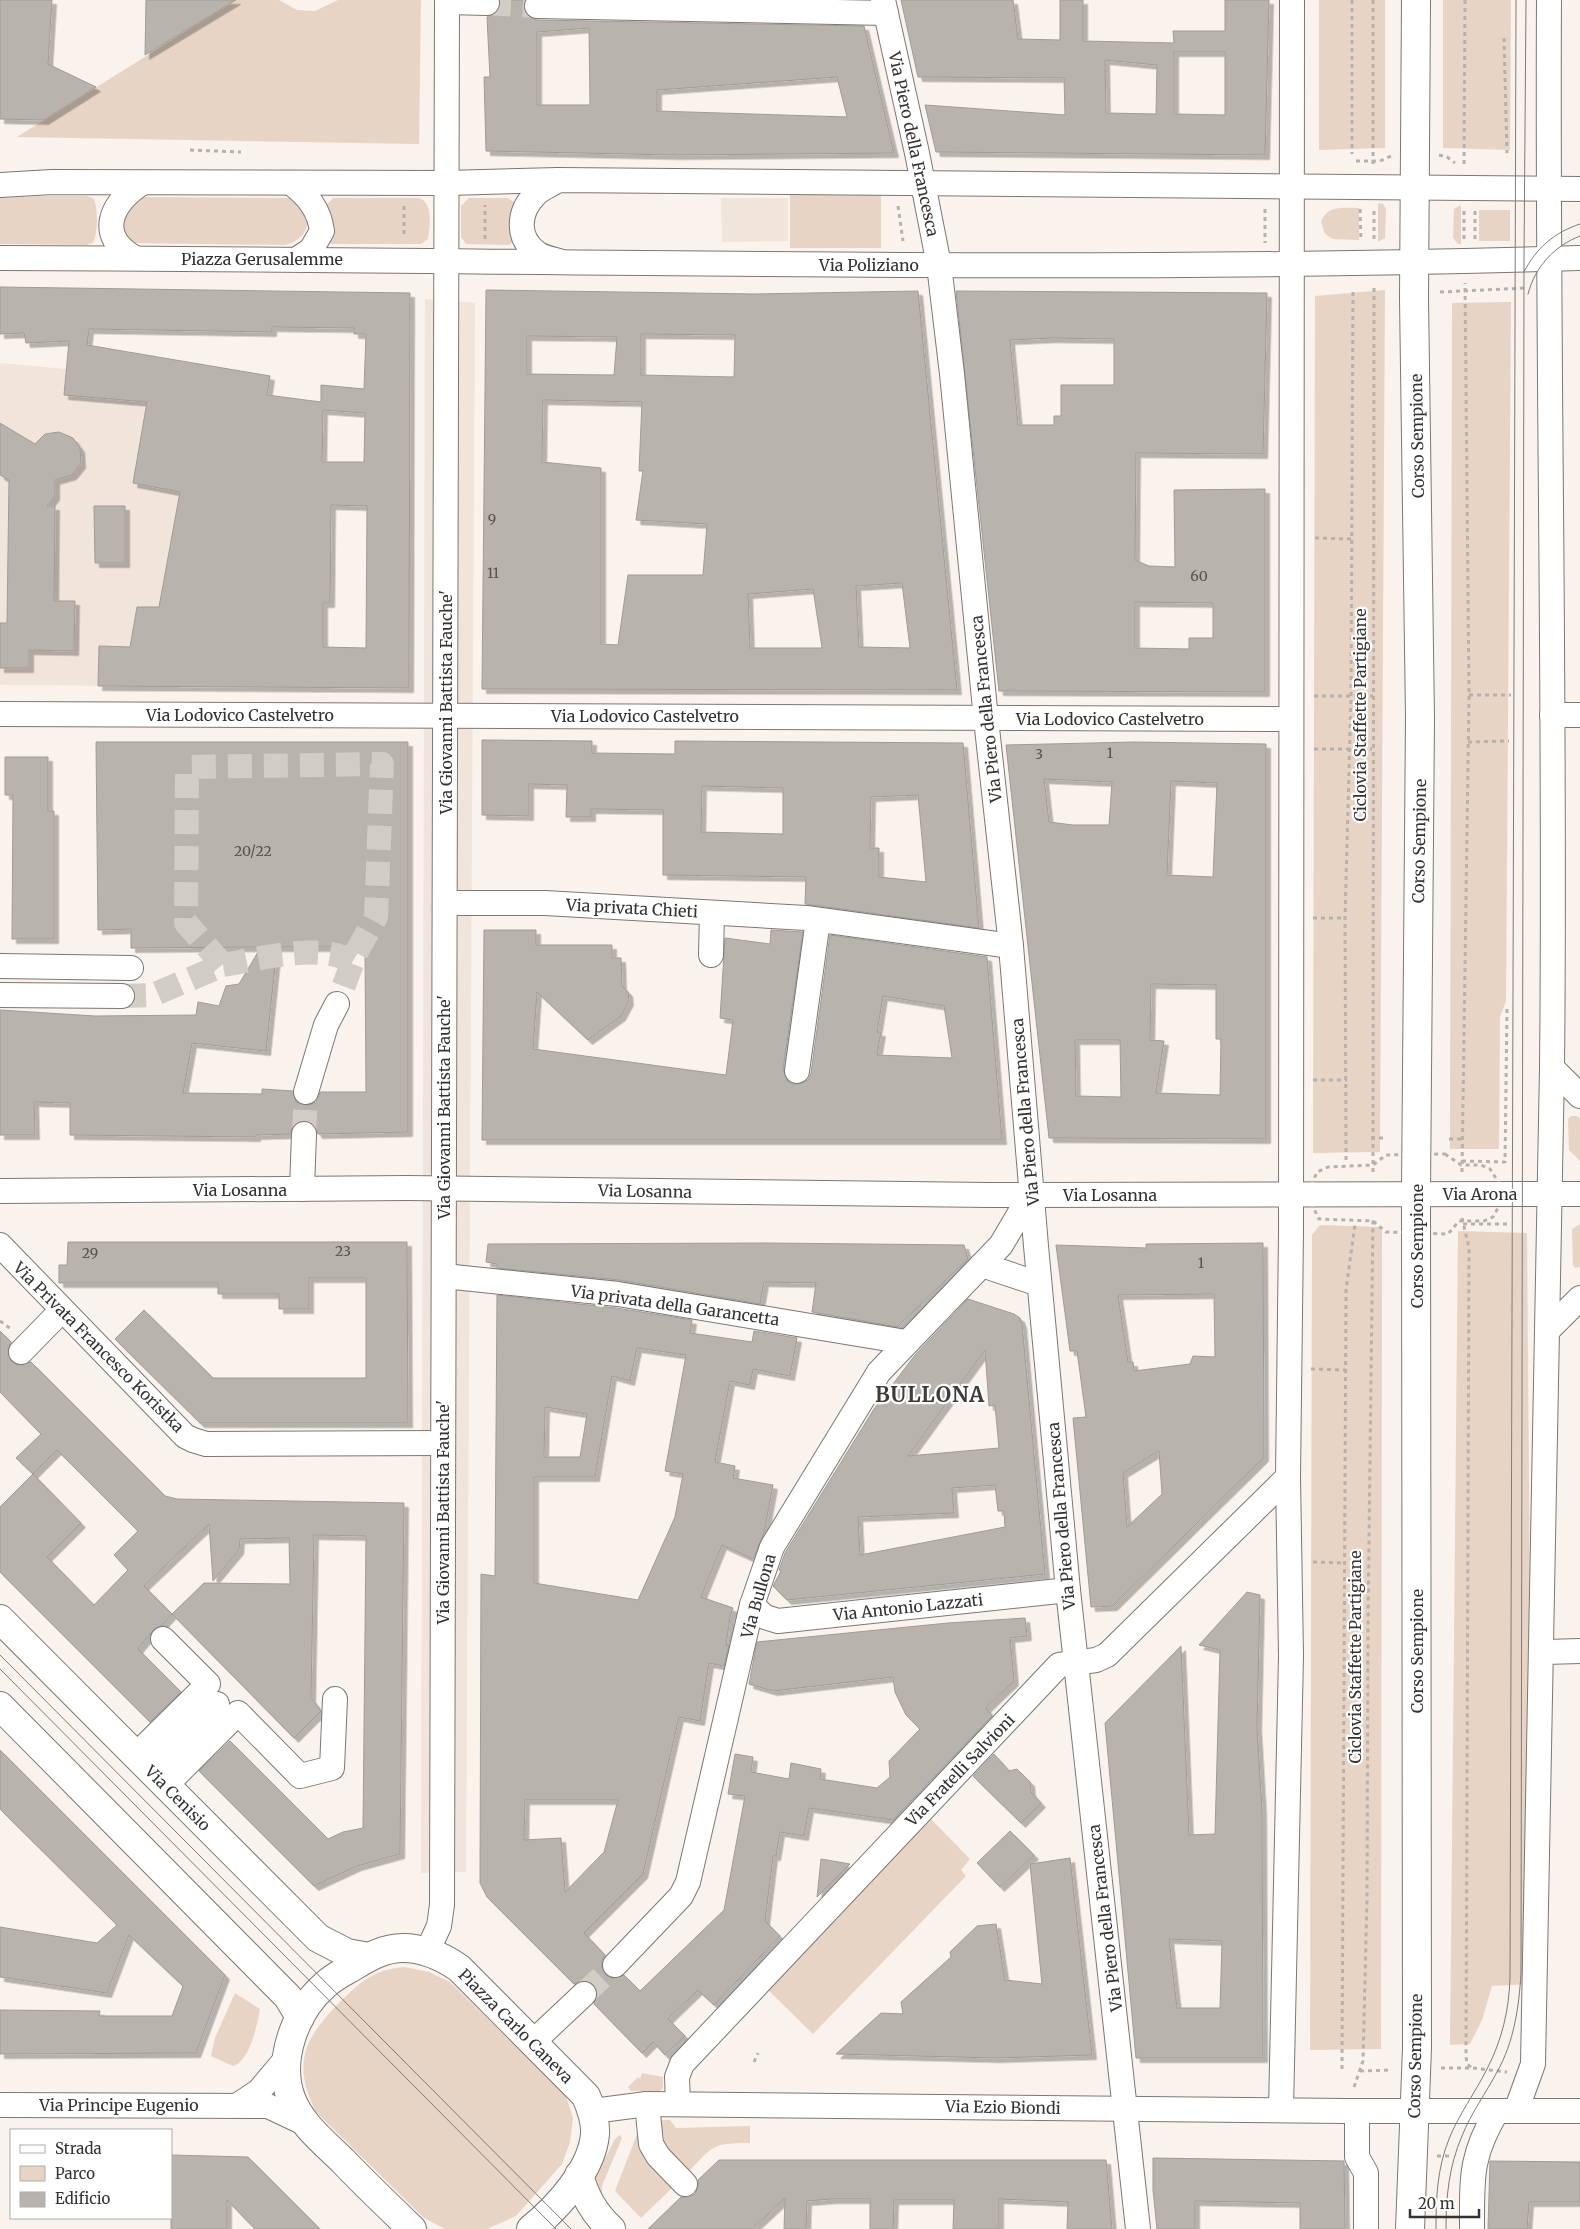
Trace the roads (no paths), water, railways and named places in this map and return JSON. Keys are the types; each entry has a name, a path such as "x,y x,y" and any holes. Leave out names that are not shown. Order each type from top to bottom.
{"main road":[{"name":"Corso Sempione","path":"1410,2229 1417,2048 1416,1193 1420,718 1414,186 1416,0"},
{"name":"Via Cenisio","path":"0,1619 318,1938 332,1947 347,1953 369,1957"},
{"path":"0,1706 288,1997 300,2016"},
{"name":"Piazza Carlo Caneva","path":"412,2229 304,2123 291,2099 286,2079 285,2060 300,2016 326,1983 369,1957 385,1950 404,1948 428,1952 444,1958 459,1968 586,2096 592,2111 595,2133 590,2153 579,2175 552,2210 532,2229"},
{"path":"579,2175 585,2196 598,2216 611,2229"}],"street":[{"path":"1281,2110 1291,1656 1288,1477 1292,0"},
{"path":"1472,2229 1475,2156 1484,2132 1506,2111 1533,2064 1545,1652 1550,1328 1552,715 1548,188 1549,0"},
{"path":"447,260 447,1 487,3"},
{"path":"537,6 884,6"},
{"name":"Via Piero della Francesca","path":"884,6 923,182 939,265 952,374 986,719 1011,946 1039,1284 1075,1662 1138,2229"},
{"path":"0,184 447,183 558,180 1580,188"},
{"path":"558,180 535,194 523,212 521,224 525,240 537,253 564,263"},
{"path":"135,258 121,250 112,234 112,218 117,204 129,191 142,183"},
{"path":"291,183 313,204 321,221 322,231 310,250 297,259"},
{"name":"Piazza Gerusalemme","path":"0,258 447,260"},
{"path":"1292,265 1415,264 1580,258"},
{"name":"Via Poliziano","path":"447,260 564,263 1292,265"},
{"name":"Via Giovanni Battista Fauche'","path":"428,1952 439,1926 442,1904 447,260"},
{"name":"Via Lodovico Castelvetro","path":"0,714 1291,719"},
{"path":"1552,715 1580,715"},
{"name":"Via privata Chieti","path":"445,903 545,903 818,920 1011,946"},
{"path":"711,955 712,913"},
{"path":"797,1070 818,920"},
{"path":"0,966 131,968"},
{"path":"0,995 122,996"},
{"path":"306,1092 326,1025 338,1004"},
{"path":"1552,1068 1580,1096"},
{"path":"302,1189 304,1134"},
{"name":"Via Losanna","path":"0,1191 444,1189 1290,1195"},
{"name":"Via Arona","path":"1290,1195 1416,1193 1580,1194"},
{"name":"Via Bullona","path":"614,1965 682,1896 688,1882 752,1605 772,1547 879,1372 1001,1245 1031,1194"},
{"name":"Via Privata Francesco Koristka","path":"0,1245 185,1436 193,1440 206,1444 443,1444"},
{"path":"982,1265 1039,1284"},
{"name":"Via privata della Garancetta","path":"444,1276 618,1294 906,1342"},
{"path":"1550,1328 1580,1298"},
{"path":"21,1352 62,1310"},
{"name":"Via Fratelli Salvioni","path":"678,2104 676,2077 682,2064 1059,1665 1096,1660 1118,1645 1288,1477"},
{"name":"Via Antonio Lazzati","path":"752,1605 765,1616 778,1621 1068,1590"},
{"path":"151,1770 208,1684 163,1638"},
{"path":"1545,1652 1580,1651"},
{"path":"151,1770 238,1713 300,1776 332,1768 335,1699"},
{"path":"151,1770 217,1704"},
{"path":"533,2042 584,1994"},
{"name":"Piazza Carlo Caneva","path":"238,2105 259,2091 285,2060"},
{"path":"647,2104 651,2144 658,2156 685,2184"},
{"name":"Via Ezio Biondi","path":"592,2111 647,2104 678,2104 1357,2111 1580,2111"},
{"name":"Via Principe Eugenio","path":"0,2105 238,2105"},
{"name":"Piazza Carlo Caneva","path":"238,2105 268,2106 304,2123"},
{"path":"1357,2111 1357,2157 1366,2173 1366,2229"}],"tunnel":[{"path":"487,3 537,6"},
{"path":"122,996 153,995 223,965 186,923 187,767 382,764 376,917 356,953 337,1004"},
{"path":"223,965 272,956 307,953 324,953 340,956 353,962"},
{"path":"304,1134 306,1092"},
{"path":"584,1994 615,1965"}],"tram line":[{"path":"1436,2229 1438,2184 1445,2150 1457,2121 1482,2078 1497,2047 1506,2013 1510,1978 1516,0"},
{"path":"1446,2229 1448,2193 1454,2159 1474,2111 1508,2049 1517,2011 1521,1973 1526,0"},
{"path":"1524,272 1540,248 1554,236 1580,224"},
{"path":"1528,294 1535,275 1547,259 1562,245 1580,236"},
{"path":"0,1655 571,2229"},
{"path":"0,1669 556,2229"}],"district":[{"name":"BULLONA","path":"930,1394"}]}
